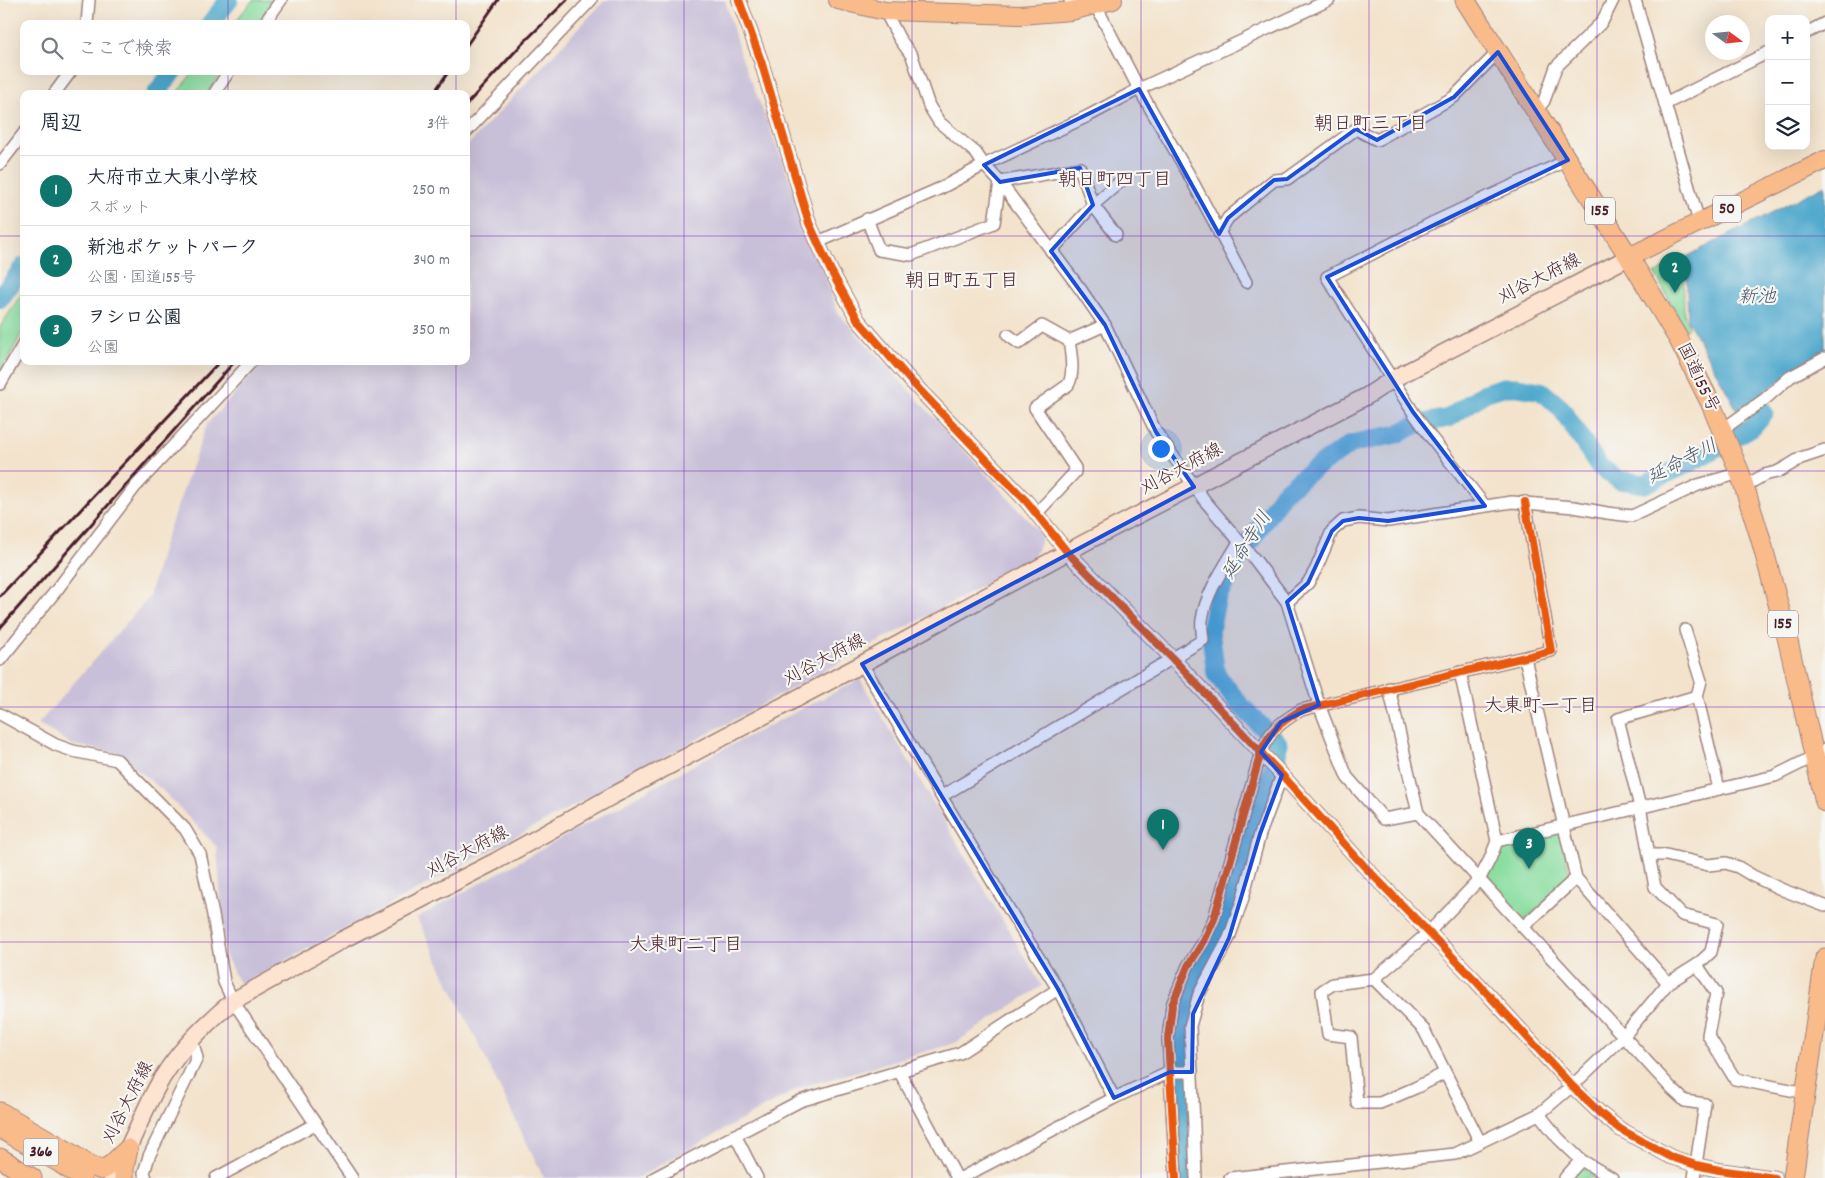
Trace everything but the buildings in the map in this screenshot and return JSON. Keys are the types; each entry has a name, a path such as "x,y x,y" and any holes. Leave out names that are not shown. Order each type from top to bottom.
{"highway":[{"name":"国道155号","path":"1465,0 1629,257 1679,340 1710,402 1731,450 1761,540 1820,753 1825,802"},
{"path":"1793,1178 1825,958"},
{"name":"366","path":"0,1112 90,1166 102,1170 111,1165 128,1149"},
{"name":"366","path":"0,1128 82,1178"},
{"path":"124,1178 128,1149"},
{"name":"366","path":"0,1158 32,1178"}],"main road":[{"path":"851,1 886,11 1020,16 1071,11 1113,0"},
{"name":"50","path":"1629,257 1825,160"},
{"name":"刈谷大府線","path":"112,1178 128,1149 157,1086 176,1058 233,1001 334,944 496,861 612,796 862,664 1068,552 1366,396 1393,379 1629,257"}],"street":[{"path":"87,20 89,0"},
{"path":"267,20 281,0"},
{"path":"470,128 591,0"},
{"path":"731,0 747,42 760,61"},
{"path":"739,0 760,61 809,223 830,269 858,320 910,380 1036,514 1068,552 1172,658 1261,752 1359,861 1475,980 1572,1086 1601,1114 1620,1129 1695,1171 1775,1178"},
{"path":"1070,0 1091,7 1188,173 1246,282"},
{"path":"818,242 941,188 984,165 1329,0"},
{"path":"1536,111 1544,101 1556,67 1602,22 1613,0"},
{"path":"1635,0 1699,222"},
{"path":"886,11 899,38 912,56 929,106 939,122 976,153 1051,250 1105,325 1156,432 1194,487 1287,602 1319,705 1347,777 1384,819 1418,813"},
{"path":"1810,31 1825,23"},
{"path":"1220,233 1228,218 1274,180 1287,179 1356,128 1377,140 1454,97 1498,52"},
{"path":"1665,104 1765,54"},
{"path":"57,90 68,75"},
{"path":"217,90 226,75"},
{"path":"0,164 20,138"},
{"path":"1485,506 1413,412 1327,277 1434,222 1568,160"},
{"path":"1000,182 1080,168 1093,205 1116,235"},
{"path":"1051,250 1093,205 1121,181"},
{"path":"867,220 879,250 911,255 994,223 1000,182"},
{"path":"1069,341 1105,325"},
{"path":"1008,335 1019,343 1042,326 1069,341 1072,356 1070,382 1068,385 1036,408 1075,468 1075,472 1036,514"},
{"path":"0,384 20,350"},
{"path":"1722,430 1755,407 1790,377 1825,358"},
{"path":"0,660 135,488 248,365"},
{"path":"1287,602 1308,583 1316,570 1332,531 1343,521 1359,518 1388,521 1485,506 1525,502 1632,516 1698,485 1742,480 1777,472 1801,458 1825,450"},
{"path":"1176,1178 1168,1039 1172,1005 1188,966 1204,941 1214,919 1266,738 1281,722 1301,710 1551,651 1525,502"},
{"path":"942,796 1203,640 1202,622 1204,610 1218,577 1239,542"},
{"path":"1685,630 1702,681 1697,696 1719,789"},
{"path":"1525,658 1576,878 1668,983"},
{"path":"862,664 1058,989 1114,1098"},
{"path":"1445,1073 1380,1103 1357,1103 1351,1037 1328,1034 1322,991 1333,984 1374,979 1428,933 1479,880 1490,860 1497,841 1460,672"},
{"path":"1389,688 1418,813 1623,1037 1686,1101 1705,1104 1695,1171"},
{"path":"1230,1178 1455,1154 1539,1114 1572,1086 1623,1037 1668,983 1697,965 1711,952 1717,924 1682,915 1655,887 1640,807 1618,719 1697,696"},
{"path":"0,714 56,745 73,752 117,760 185,829 200,854 213,915 224,982 233,1001 352,1178"},
{"path":"1497,841 1775,776 1820,753"},
{"path":"1196,1178 1190,1026 1199,994 1229,938 1260,834 1282,775"},
{"path":"1649,855 1666,855 1708,865 1726,863 1738,866 1753,876 1783,890 1825,906"},
{"path":"1523,927 1576,878"},
{"path":"1221,896 1241,901"},
{"path":"1697,965 1716,993 1708,1035 1735,1079 1806,1093"},
{"path":"1374,979 1424,1030 1480,1142"},
{"path":"654,1178 800,1101 960,1053 1058,989"},
{"path":"146,1178 144,1173 149,1156 197,1058 192,1040"},
{"path":"899,1071 957,1178"},
{"path":"961,1178 1114,1098 1171,1072 1192,1072"},
{"path":"1539,1114 1558,1138 1581,1160 1612,1178"},
{"path":"216,1178 315,1124"},
{"path":"735,1135 757,1178"},
{"path":"1565,1178 1581,1160"}],"highlighted area":[{"path":"1498,52 1568,160 1327,277 1413,412 1485,506 1388,521 1359,518 1343,521 1332,531 1308,583 1287,602 1319,705 1281,722 1261,752 1282,775 1260,834 1229,938 1193,1014 1192,1072 1170,1072 1114,1098 1058,989 862,664 1194,487 1156,432 1105,325 1051,251 1093,205 1080,168 1000,182 984,165 1139,89 1219,234 1228,218 1274,180 1287,179 1356,129 1377,140 1454,97"}],"shaded area":[{"path":"605,0 725,0 739,50 794,190 838,313 1043,536 1033,559 240,985 225,955 217,847 162,790 117,753 73,745 38,724 149,597 163,546 207,424 261,365 470,365 470,143"},
{"path":"860,679 1042,986 955,1043 799,1088 637,1178 544,1178 417,918 710,756"}],"green space":[{"path":"253,0 274,0 259,20 236,20"},
{"path":"191,75 219,75 209,90 179,90"},
{"path":"1683,256 1684,313 1689,327 1686,330 1655,274"},
{"path":"20,296 20,336 0,374 0,327"},
{"path":"1561,831 1570,877 1523,922 1484,878 1499,844"},
{"path":"1581,1167 1600,1178 1572,1178"}],"water":[{"name":"新池","path":"1825,185 1825,355 1804,364 1737,410 1688,321 1686,257"}],"waterway":[{"path":"213,20 229,0"},
{"path":"159,90 170,75"},
{"path":"0,299 20,272"},
{"name":"延命寺川","path":"1186,1178 1183,1156 1180,1025 1194,980 1228,915 1248,833 1277,757 1278,743 1241,706 1216,674 1210,630 1217,598 1235,564 1283,493 1308,473 1351,444 1397,434 1418,424 1449,418 1484,393 1503,387 1518,387 1541,391 1561,408 1599,466 1619,480 1645,484 1690,463 1752,427 1764,413 1754,399"}],"railway":[{"path":"470,40 498,0"},
{"path":"470,101 522,44 567,0"},
{"path":"436,90 446,75"},
{"path":"0,596 216,365"},
{"path":"0,628 231,365"}],"cycle path":[{"path":"739,0 761,61 809,223 830,269 858,320 910,380 1027,502 1068,553 1172,658 1365,867 1475,980 1572,1086 1601,1114 1620,1129 1671,1157 1719,1170 1775,1178"},
{"path":"1176,1178 1168,1039 1172,1005 1188,966 1204,941 1214,919 1264,744 1277,727 1301,710 1551,651 1525,502"}],"place":[{"name":"新池ポケットパーク","path":"1675,293"},
{"name":"大府市立大東小学校","path":"1163,850"},
{"name":"ヲシロ公園","path":"1529,869"}],"district":[{"name":"朝日町三丁目","path":"1371,125"},
{"name":"朝日町四丁目","path":"1115,181"},
{"name":"朝日町五丁目","path":"962,282"},
{"name":"大東町一丁目","path":"1541,707"},
{"name":"大東町二丁目","path":"686,946"}]}
